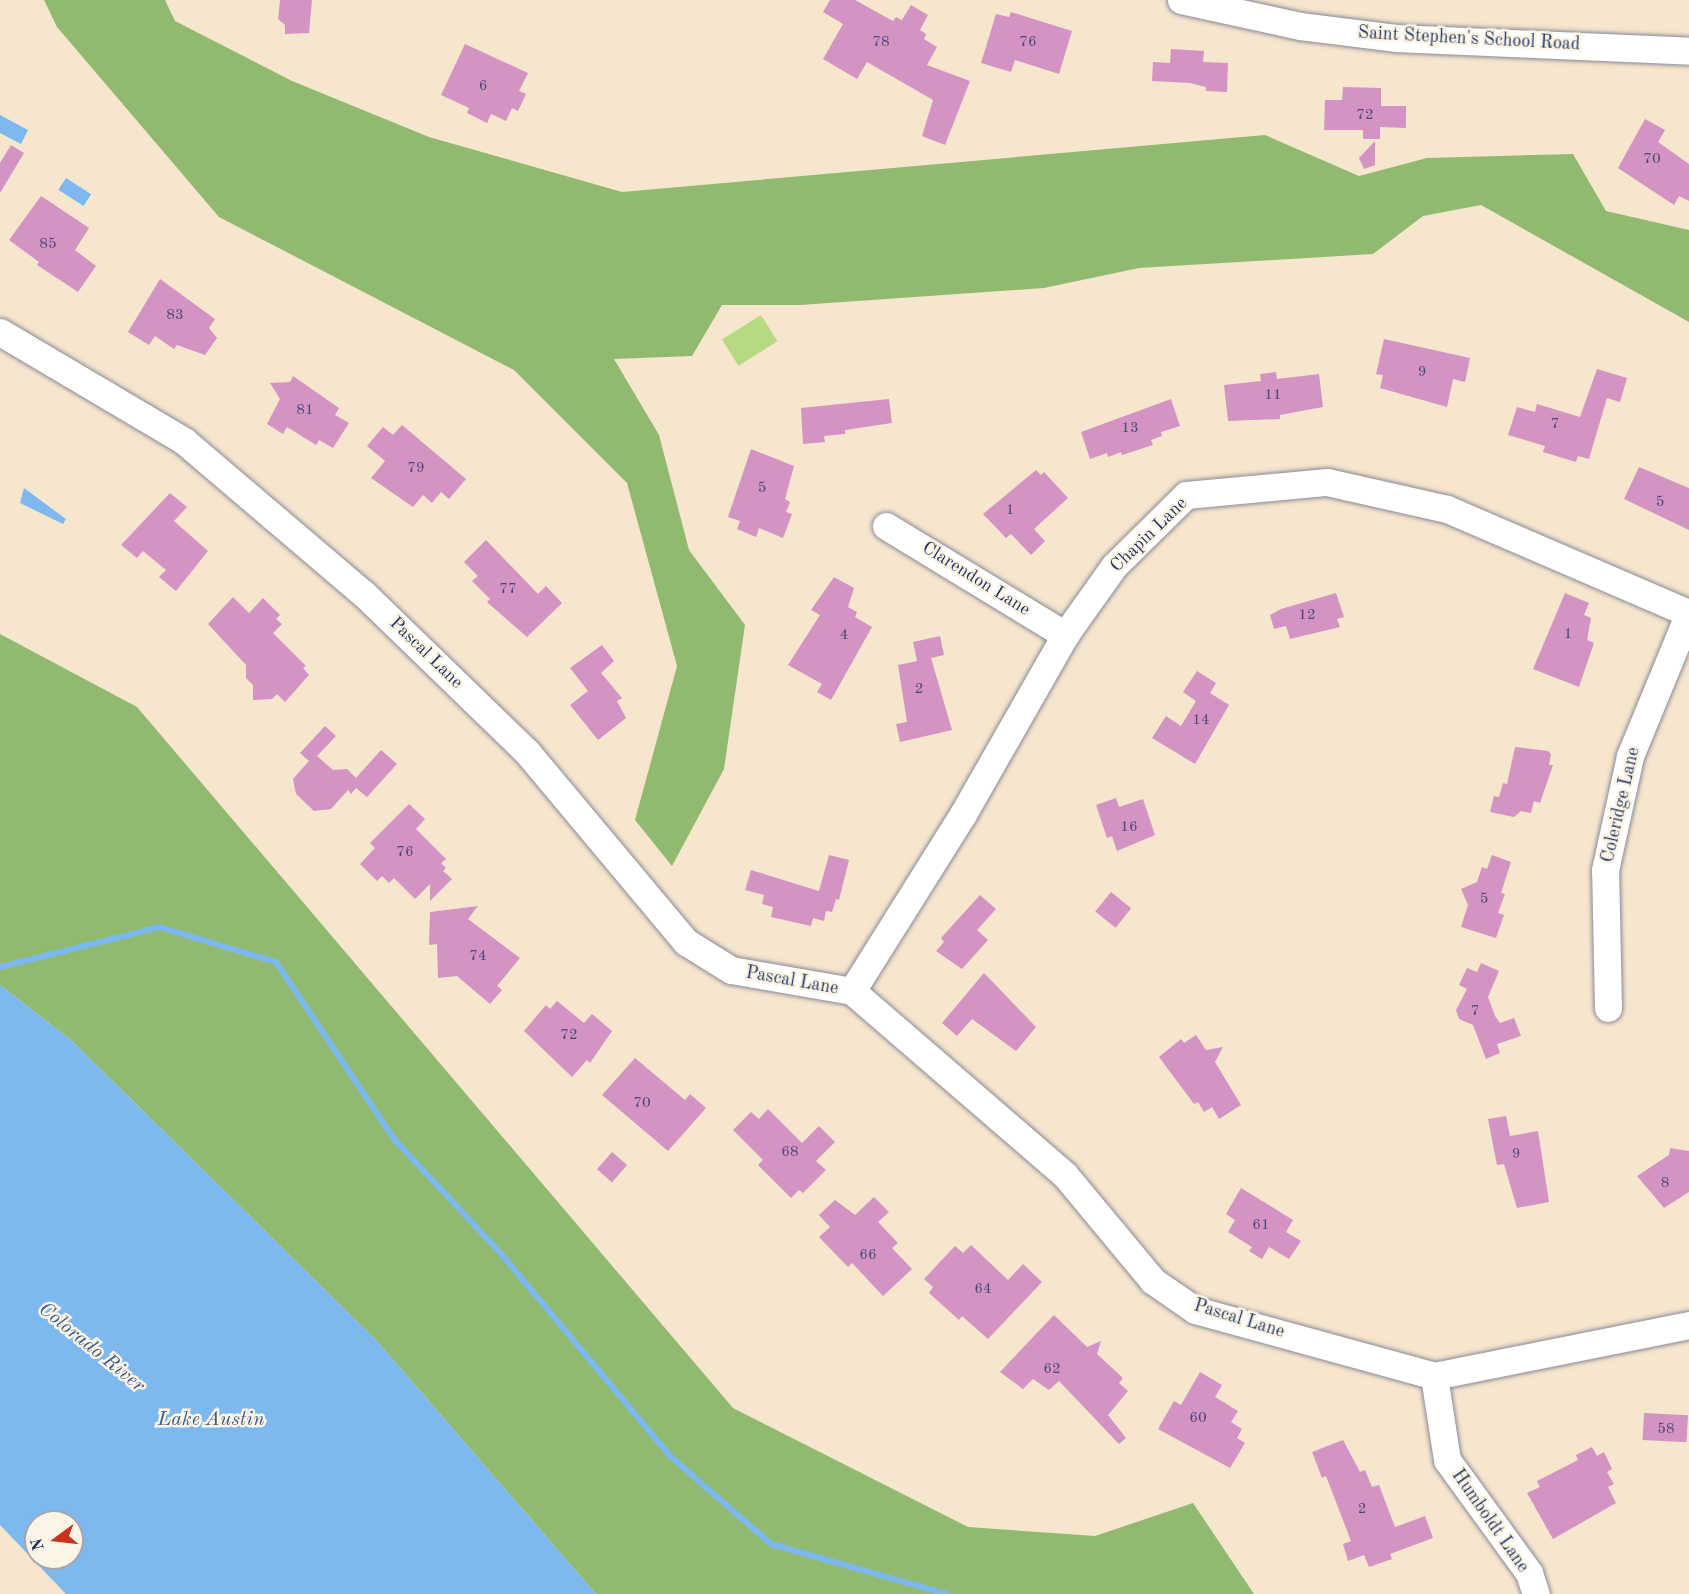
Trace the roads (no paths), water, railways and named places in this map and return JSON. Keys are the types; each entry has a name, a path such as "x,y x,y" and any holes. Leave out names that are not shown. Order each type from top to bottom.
{"street":[{"name":"Saint Stephen's School Road","path":"1181,0 1300,26 1397,38 1689,51"},
{"name":"Pascal Lane","path":"0,332 184,441 364,594 527,752 686,942 731,970 852,991 1065,1175 1153,1281 1195,1310 1434,1376 1689,1325"},
{"name":"Chapin Lane","path":"852,991 963,814 1065,635 1114,566 1186,495 1327,483 1447,509 1689,613"},
{"name":"Clarendon Lane","path":"886,526 1065,635"},
{"name":"Coleridge Lane","path":"1608,1008 1605,870 1630,756 1689,613"},
{"name":"Humboldt Lane","path":"1434,1376 1447,1460 1529,1573 1536,1594"}],"water":[{"path":"0,115 28,130 21,144 0,133"},
{"path":"66,178 91,194 84,206 58,190"},
{"path":"24,488 66,519 63,524 20,503"},
{"name":"Lake Austin","path":"0,985 71,1040 376,1340 596,1594 66,1594 43,1570 84,1570 84,1510 24,1510 24,1550 0,1525"}],"waterway":[{"path":"0,967 159,927 276,962 394,1139 502,1255 670,1456 771,1544 947,1594"}],"water label":[{"name":"Colorado River","path":"91,1348"}]}
